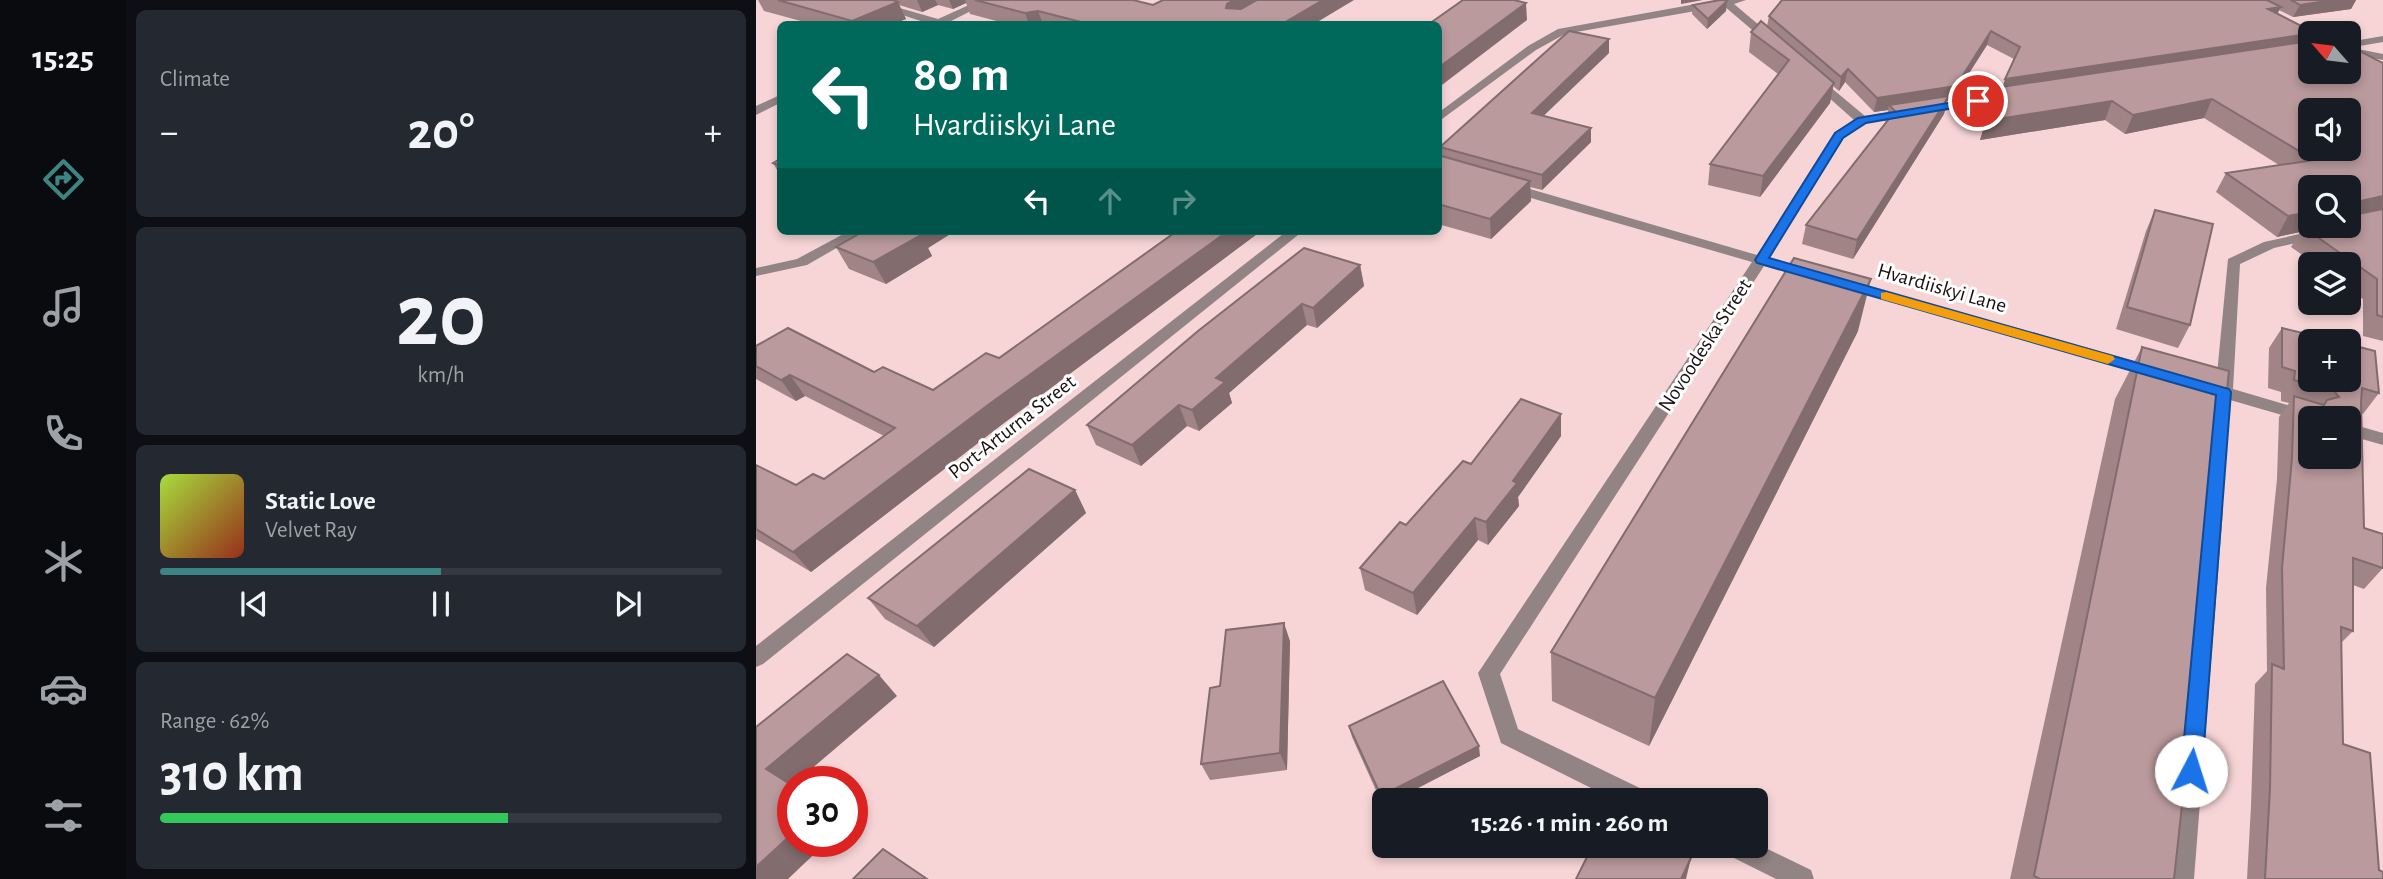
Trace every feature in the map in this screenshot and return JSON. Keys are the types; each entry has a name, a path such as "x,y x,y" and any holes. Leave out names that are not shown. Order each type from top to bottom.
{"street":[{"path":"861,0 930,21"},
{"path":"946,21 988,0"},
{"path":"1442,116 1532,48 1562,31 1741,0"},
{"path":"1724,1 1778,47"},
{"path":"2361,46 2383,39"},
{"path":"2361,53 2383,57"},
{"path":"2361,58 2383,72"},
{"path":"1799,65 1862,120 2034,93"},
{"path":"756,111 777,100"},
{"name":"Novoodeska Street","path":"1615,788 1509,736 1489,673 1761,260 1839,136 1862,120"},
{"name":"Hvardiiskyi Lane","path":"1492,183 2298,414"},
{"path":"756,272 802,262 852,235"},
{"name":"Port-Arturna Street","path":"756,658 1291,235"},
{"path":"2221,420 2233,262 2269,245 2298,238"},
{"path":"2361,433 2383,439"},
{"path":"2182,879 2216,489"},
{"path":"1759,858 1802,879"}],"building":[{"path":"778,0 893,0 898,2 852,21"},
{"path":"975,0 1133,0 1153,5 1163,0 1234,0 1227,4 1226,8 1241,9 1257,0 1323,0 1287,21 1077,21 1038,11 1025,13"},
{"path":"1463,0 1514,0 1526,3 1442,65 1442,21 1433,21"},
{"path":"1782,0 2267,0 2281,7 2268,9 2298,24 2298,36 2005,79 2020,47 1991,31 1956,86 1877,98 1848,69 1841,77 1769,16"},
{"path":"2291,0 2333,0 2300,5"},
{"path":"1727,1 1708,19 1693,5"},
{"path":"1761,21 1834,83 1763,176 1710,164 1789,60 1751,32"},
{"path":"1569,31 1609,39 1532,113 1591,128 1542,175 1442,148"},
{"path":"2298,43 2298,84 2361,84 2361,52 2383,63 2383,196 2361,201 2361,175 2298,175 2298,214 2288,216 2226,173 2307,161 2361,161 2361,98 2298,98 2298,150 2212,99 2133,115 2112,101 1986,121 2001,87"},
{"path":"1949,96 1857,240 1806,225 1895,111 1889,105"},
{"path":"1442,156 1530,181 1490,219 1442,205"},
{"path":"2383,209 2383,317 2377,315 2377,279 2361,268 2361,252 2339,252 2319,238 2361,238 2361,213"},
{"path":"2155,210 2213,224 2190,325 2127,307"},
{"path":"857,235 921,235 873,262 836,247"},
{"path":"1171,235 1222,235 988,405 793,552 756,529 756,465 796,485 813,474 824,479 895,428 790,375 781,380 756,366 756,346 788,328 874,372 883,367 933,390 986,353 999,358"},
{"path":"1304,248 1360,265 1313,308 1302,304 1216,378 1225,382 1192,410 1179,405 1132,445 1087,425 1198,331"},
{"path":"1794,258 1871,279 1655,698 1551,652"},
{"path":"2282,328 2298,332 2298,381 2294,380 2295,371 2282,367"},
{"path":"2142,347 2229,371 2174,879 2040,879 2034,876"},
{"path":"2361,347 2375,351 2379,393 2362,388 2361,402 2364,528 2383,534 2383,568 2353,558 2353,631 2341,627 2343,744 2370,753 2379,870 2383,872 2383,879 2265,879 2272,664 2284,669 2282,568 2292,458 2294,396 2324,405 2327,400 2339,397 2335,392 2361,392"},
{"path":"1521,399 1561,414 1513,481 1517,483 1486,522 1475,518 1413,593 1360,568 1400,522 1406,525 1463,461 1471,464"},
{"path":"1029,469 1075,490 917,626 868,598"},
{"path":"1284,623 1280,753 1201,764 1210,688 1220,686 1226,630"},
{"path":"847,654 879,675 766,769 777,776 777,848 756,867 756,727"},
{"path":"1443,681 1479,746 1397,788 1377,788 1349,726"},
{"path":"883,849 927,879 853,879"},
{"path":"1586,858 1691,858 1681,879 1576,879"}],"slow traffic":[{"path":"1886,296 2108,359"}],"route":[{"path":"1978,101 1862,120 1839,136 1761,260 2224,392 2191,771"}]}
